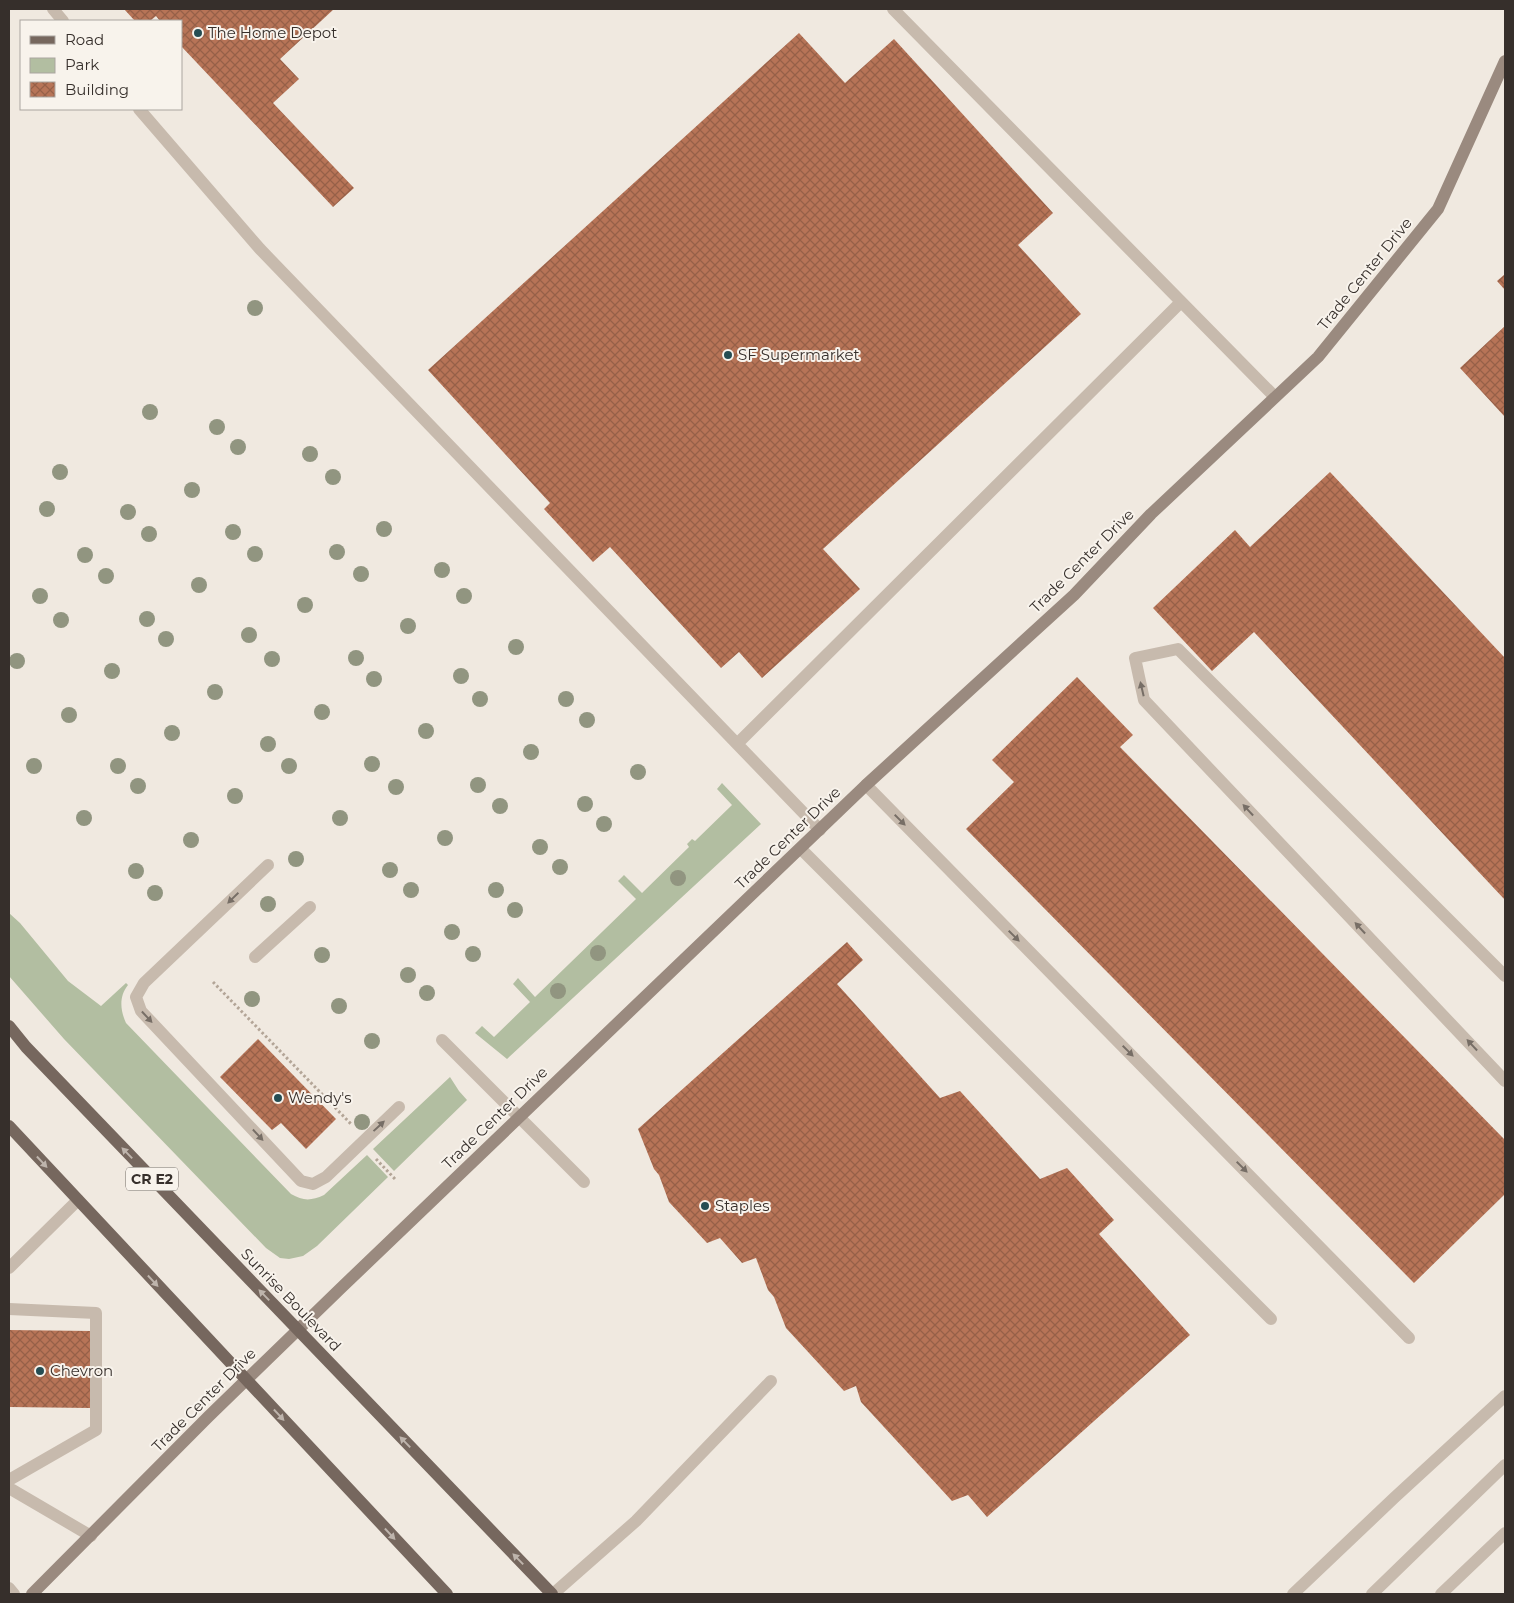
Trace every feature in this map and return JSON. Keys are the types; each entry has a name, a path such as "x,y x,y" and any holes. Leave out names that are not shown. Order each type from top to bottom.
{"main road":[{"name":"Sunrise Boulevard","path":"9,1026 26,1047 552,1594"},
{"path":"9,1126 446,1594"}],"street":[{"name":"Trade Center Drive","path":"32,1594 246,1380 866,785 1074,595 1151,514 1318,357 1438,209 1505,61"}],"lane":[{"path":"53,9 62,20"},
{"path":"893,9 1275,397"},
{"path":"140,110 260,249 820,830"},
{"path":"738,744 1181,302"},
{"path":"1505,976 1178,649 1135,658 1144,700 1505,1081"},
{"path":"866,785 1409,1338"},
{"path":"801,849 1271,1319"},
{"path":"268,864 144,983 136,997 141,1011 300,1180 313,1184 326,1177 399,1107"},
{"path":"255,957 310,907"},
{"path":"442,1040 584,1182"},
{"path":"9,1268 78,1200"},
{"path":"9,1309 96,1313 96,1430 9,1480"},
{"path":"552,1594 636,1521 771,1381"},
{"path":"1294,1594 1394,1498 1505,1396"},
{"path":"1372,1594 1505,1465"},
{"path":"9,1488 90,1536"},
{"path":"1441,1594 1505,1533"},
{"path":"9,1588 14,1594"}],"path":[{"path":"213,982 360,1134 370,1153 395,1179"}],"green space":[{"path":"722,783 761,824 507,1059 475,1033 482,1026 494,1037 530,1002 513,984 518,978 535,997 636,899 618,881 624,875 642,893 689,847 687,844 692,839 695,841 732,805 717,789"},
{"path":"9,913 20,923 68,981 101,1006 126,983 128,985 121,1003 126,1023 291,1194 307,1199 324,1195 367,1155 388,1177 317,1246 303,1256 289,1259 280,1258 266,1248 64,1039 9,976"},
{"path":"450,1077 467,1100 394,1171 373,1149"}],"building":[{"path":"124,9 334,9 280,59 299,79 273,103 354,188 333,207 182,47 182,20 159,20 156,16 151,20 134,20"},
{"path":"799,33 845,83 894,39 1053,213 1018,245 1081,314 823,549 860,589 762,678 739,652 721,668 610,547 593,562 544,509 550,503 428,370"},
{"path":"1505,274 1505,290 1497,281"},
{"path":"1505,326 1505,417 1460,368"},
{"path":"1330,472 1505,658 1505,900 1254,632 1212,671 1153,608 1235,530 1250,547"},
{"path":"1077,677 1133,735 1120,747 1505,1140 1505,1194 1414,1283 966,829 1014,782 992,760"},
{"path":"847,942 863,960 837,984 940,1098 960,1091 1040,1179 1067,1168 1114,1220 1099,1234 1190,1335 987,1517 968,1495 952,1501 861,1402 856,1386 844,1391 786,1328 774,1297 768,1290 756,1258 742,1263 720,1238 707,1243 669,1202 638,1129"},
{"name":"Wendy's","path":"258,1039 336,1119 306,1149 281,1123 272,1130 220,1077"},
{"path":"9,1330 91,1331 90,1408 9,1407"}],"place":[{"name":"The Home Depot","path":"198,33"},
{"name":"SF Supermarket","path":"728,355"},
{"name":"Wendy's","path":"278,1098"},
{"name":"Staples","path":"705,1206"},
{"name":"Chevron","path":"40,1371"}]}
